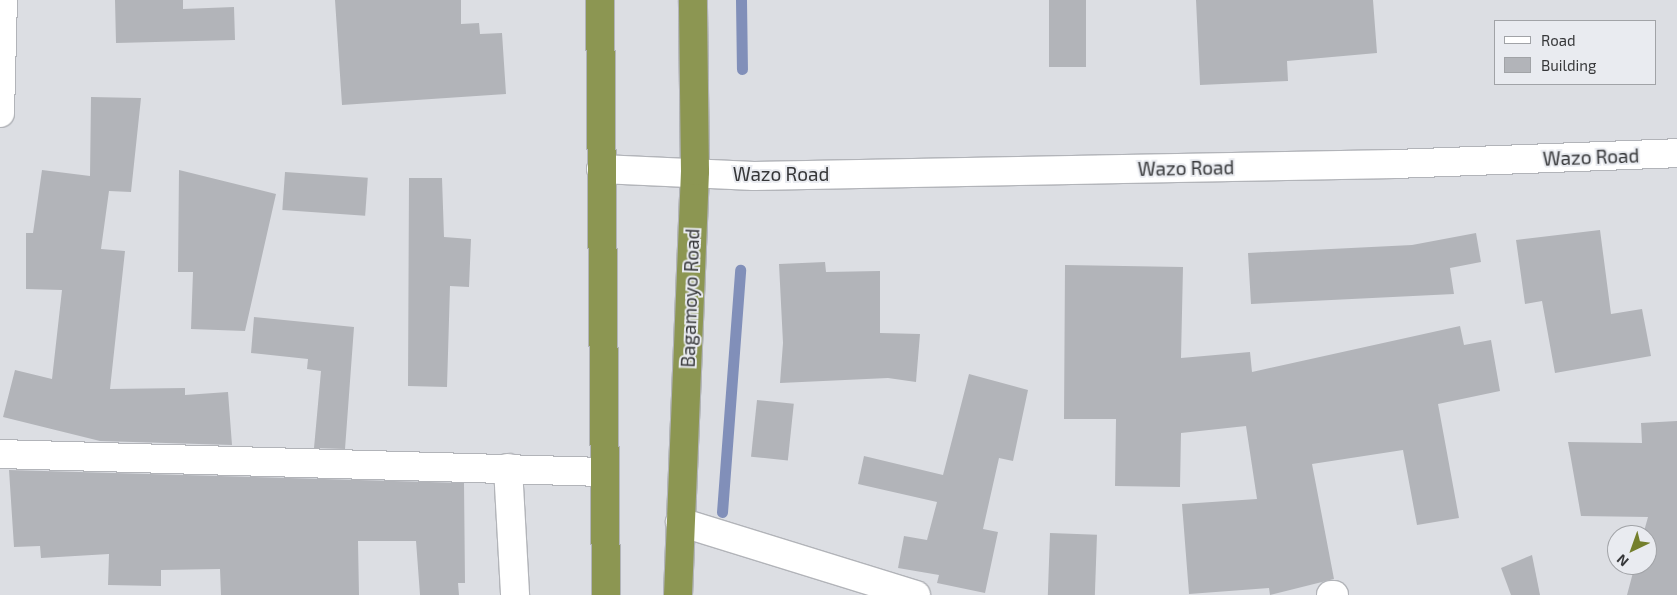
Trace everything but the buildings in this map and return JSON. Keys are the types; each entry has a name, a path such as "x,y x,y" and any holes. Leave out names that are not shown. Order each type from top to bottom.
{"highway":[{"path":"600,0 603,472 606,595"},
{"name":"Bagamoyo Road","path":"678,595 695,171 693,0"}],"street":[{"path":"0,113 2,0"},
{"name":"Wazo Road","path":"601,169 695,171 763,176 1385,164 1677,153"},
{"path":"0,454 603,472"},
{"path":"508,468 515,595"},
{"path":"680,522 916,595"}],"waterway":[{"path":"741,0 742,69"},
{"path":"722,512 740,270"}]}
